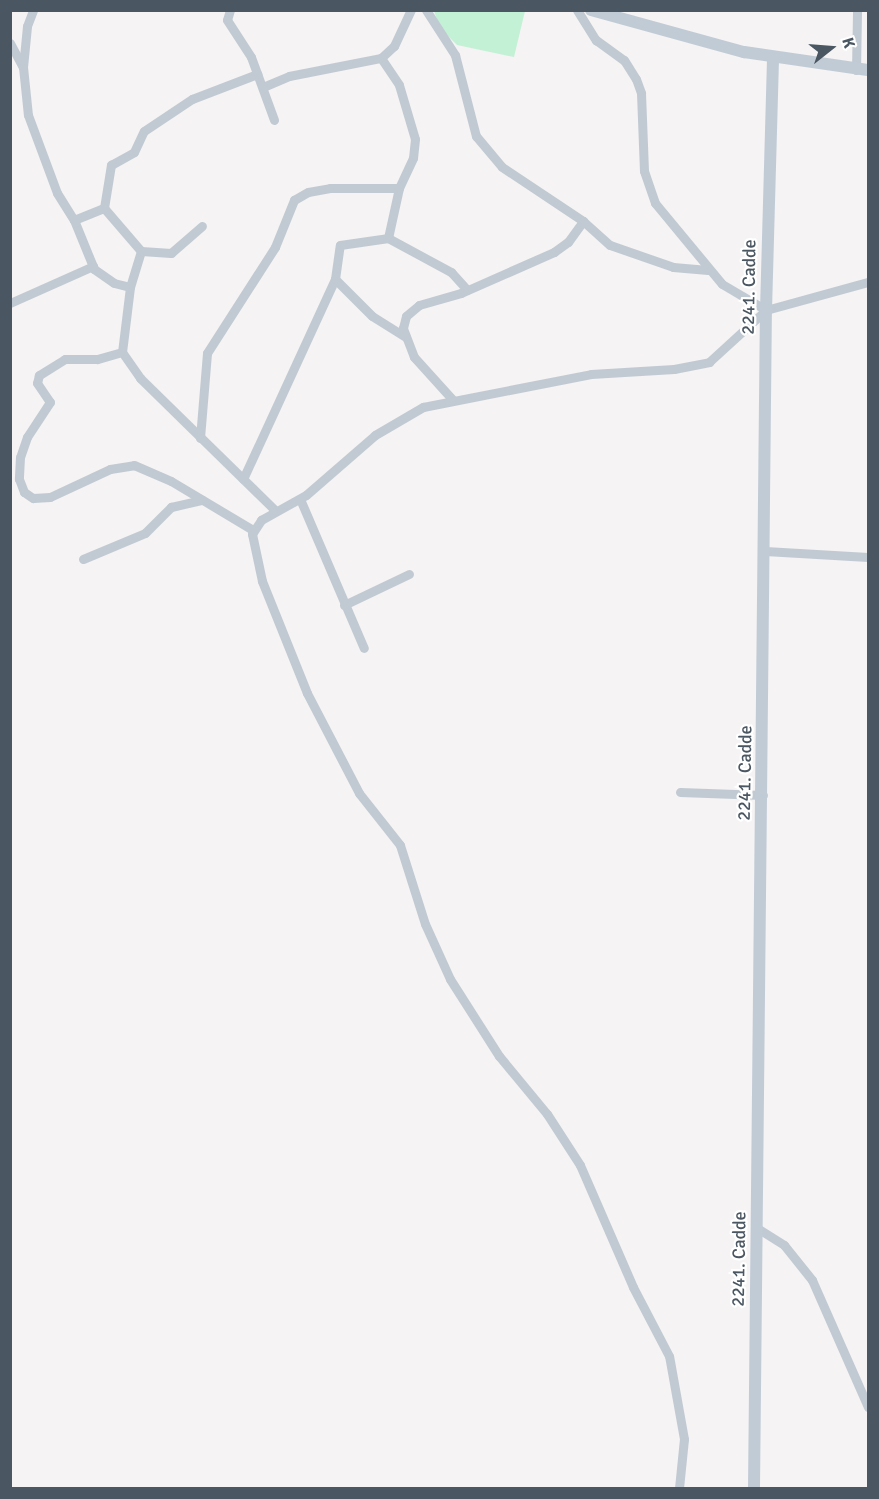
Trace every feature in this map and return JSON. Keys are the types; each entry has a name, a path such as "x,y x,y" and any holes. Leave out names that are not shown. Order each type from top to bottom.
{"street":[{"path":"33,10 27,26 22,67 28,115 57,193 74,220 93,266 114,283 129,287"},
{"path":"230,10 227,20 257,74 274,120"},
{"path":"263,87 289,76 381,58 394,46 411,10"},
{"path":"426,10 455,55 482,146 502,167 583,221 610,245 637,257 673,267 708,270"},
{"path":"578,10 596,40 624,60 636,79 641,93 647,186 664,216 722,284 766,310"},
{"path":"591,10 773,58 862,70 857,10"},
{"path":"10,43 22,67"},
{"path":"381,58 399,85 415,139 413,158 399,188 388,238"},
{"name":"2241. Cadde","path":"754,1488 763,795 766,310 773,58"},
{"path":"202,226 171,253 141,251 104,208 111,165 134,152 144,131 192,99 257,74"},
{"path":"200,438 207,353 275,247 294,200 308,192 330,188 399,188"},
{"path":"74,220 104,208"},
{"path":"452,399 414,357 403,328 411,309 467,290 554,252 568,242 583,221"},
{"path":"243,479 335,279 342,243 388,238 451,272 467,290"},
{"path":"141,251 129,287 122,352 141,378 276,511"},
{"path":"10,303 93,266"},
{"path":"335,279 372,316 406,337"},
{"path":"253,530 276,511 300,499 375,435 423,407 452,399 591,374 674,369 709,362 766,310 868,282"},
{"path":"122,352 97,359 65,359 39,375 37,383 50,402 27,437 20,457 19,479 24,492 33,498 50,497 110,469 134,465 148,469 253,530 262,581 307,693 359,793 400,844 425,924 450,979 499,1056 548,1114 580,1165 633,1287 669,1356 683,1419 684,1451 679,1488"},
{"path":"300,499 364,648"},
{"path":"83,559 146,533 171,507 202,500"},
{"path":"765,551 868,557"},
{"path":"344,605 409,574"},
{"path":"680,792 763,795"},
{"path":"757,1228 784,1245 812,1280 868,1407"}],"green space":[{"path":"434,11 525,11 514,57 457,45 440,28"}]}
